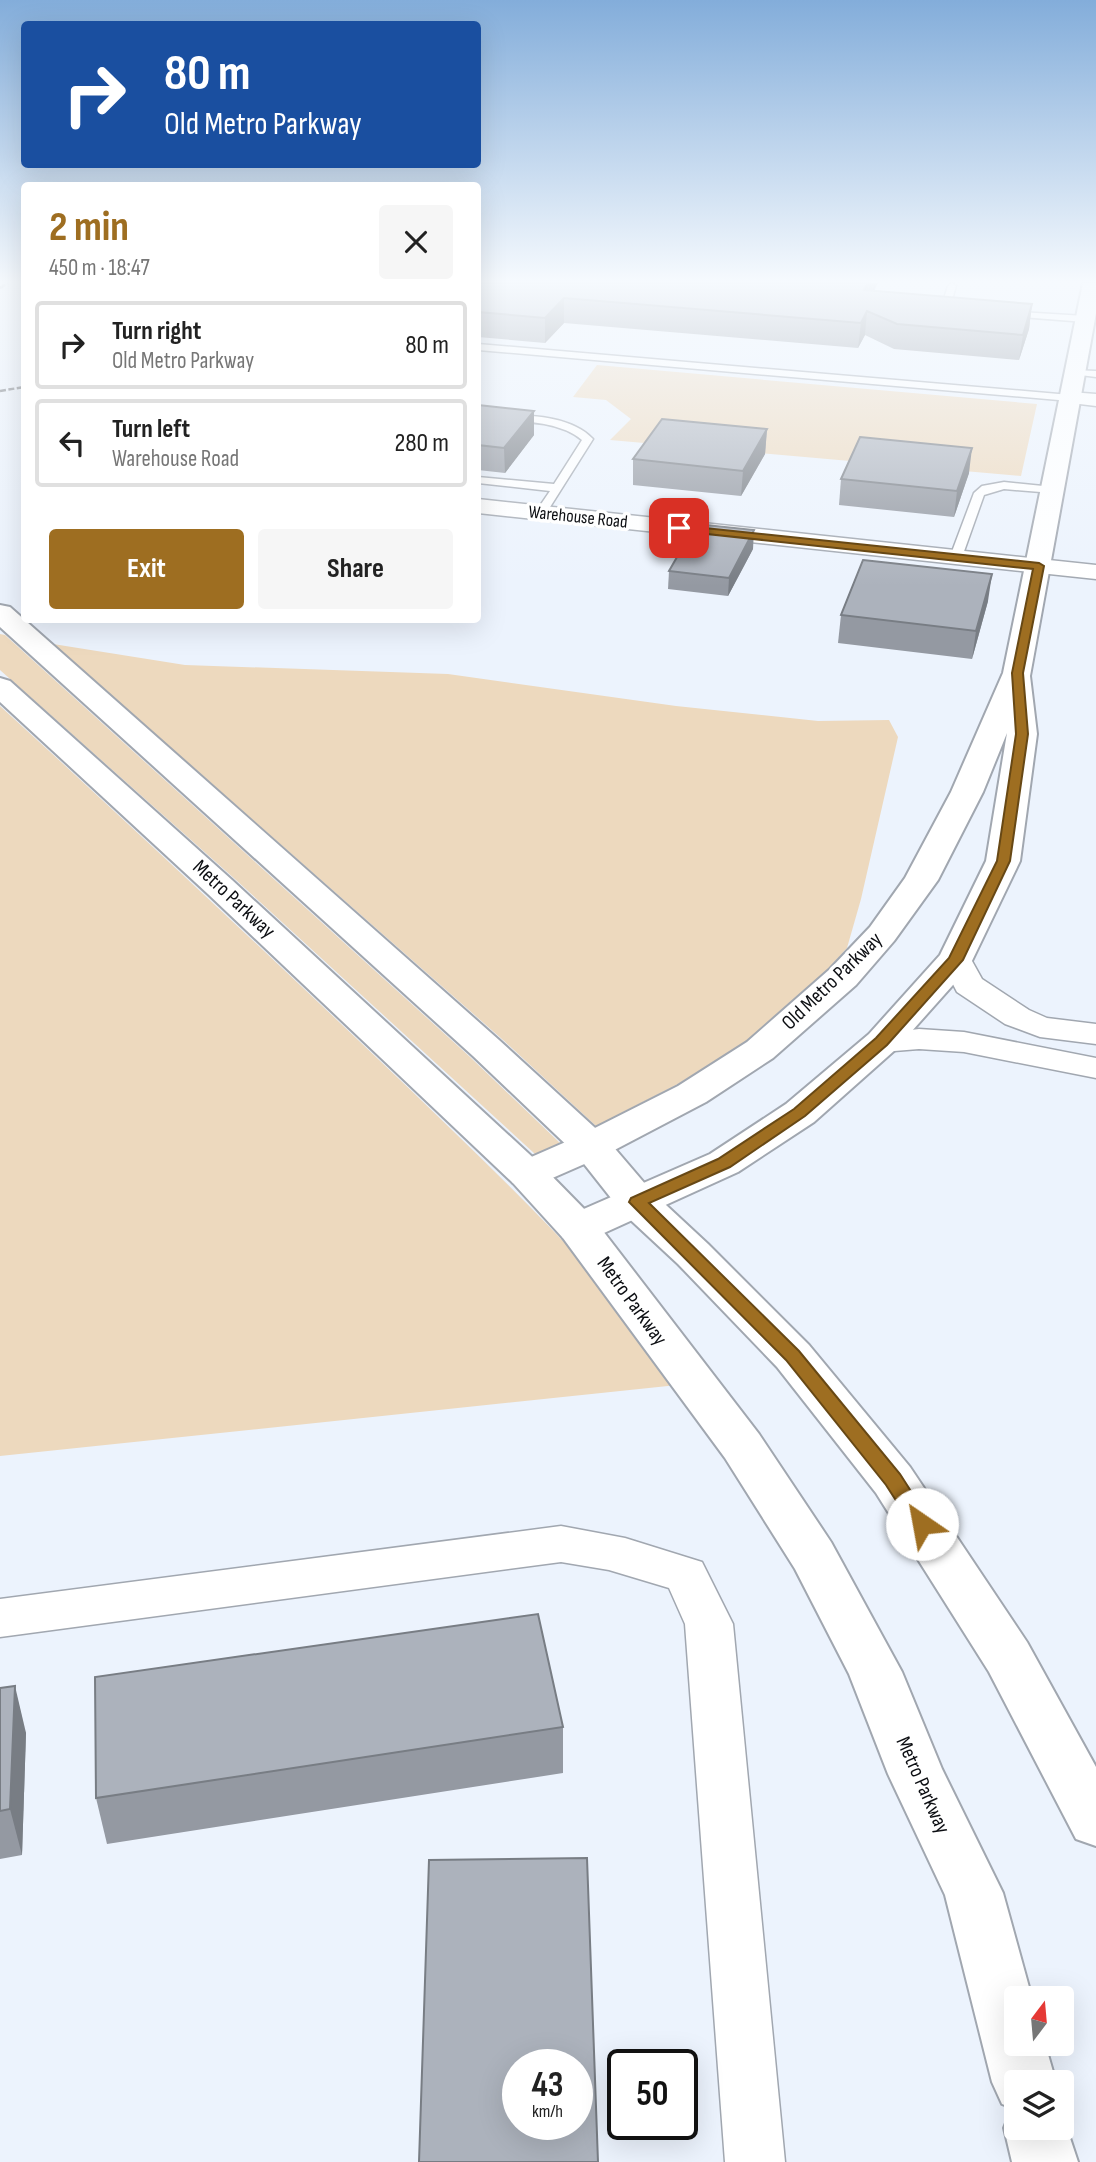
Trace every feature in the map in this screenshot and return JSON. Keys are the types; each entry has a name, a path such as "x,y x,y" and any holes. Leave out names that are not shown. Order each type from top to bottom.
{"street":[{"name":"Old Metro Parkway","path":"527,1174 591,1146 692,1094 760,1051 843,977 882,934 921,880 967,792 1017,673 1070,398 1079,384"},
{"path":"1070,398 1096,400"},
{"name":"Warehouse Road","path":"481,506 1096,572"},
{"path":"3,616 486,1048 591,1146 637,1202 694,1254 793,1356 893,1480 1008,1657 1096,1821"},
{"name":"Old Metro Parkway","path":"578,1228 724,1163 800,1113 882,1042 956,960 995,881 1005,852 1022,734 1017,673"},
{"name":"Metro Parkway","path":"0,687 220,887 527,1174 578,1228 741,1446 813,1556 875,1672 916,1774 974,1894 1021,2070"},
{"path":"967,792 984,795 997,811 1005,852"},
{"path":"956,960 966,982 979,994 1017,1017 1039,1042 1096,1068"},
{"path":"882,1042 912,1039 1039,1042 1096,1034"},
{"path":"0,1618 561,1544 596,1548 646,1560 687,1574 709,1624 755,2162"},
{"path":"1039,2140 1045,2162"}],"lane":[{"path":"906,384 1070,398"},
{"path":"481,416 562,425 582,431 588,439 541,513"},
{"path":"481,480 557,488"},
{"path":"956,557 979,493 984,489 1003,486 1053,490"}],"shaded area":[{"path":"583,384 810,384 1037,404 1021,476 610,440 631,419 606,400 573,397"},
{"path":"0,634 5,635 469,1056 560,1143 535,1154 236,880 0,670"},
{"path":"53,644 185,665 448,674 676,706 818,721 889,720 898,737 847,948 827,970 745,1042 678,1084 596,1126 503,1040"},
{"path":"0,706 237,926 499,1176 616,1298 687,1384 0,1456"}],"building":[{"path":"481,405 534,411 504,448 481,445"},
{"path":"662,419 767,429 743,471 633,459"},
{"path":"860,437 972,448 957,491 841,479"},
{"path":"696,524 754,530 729,578 669,571"},
{"path":"863,560 992,574 976,631 841,615"},
{"path":"538,1614 563,1727 96,1798 95,1677"},
{"path":"15,1686 10,1809 0,1811 0,1688"},
{"path":"587,1858 598,2162 419,2162 429,1860"}],"railway":[{"path":"0,391 21,388"}],"route":[{"path":"679,528 1039,566 1017,673 1022,734 1005,852 995,881 956,960 882,1042 800,1113 724,1163 637,1202 694,1254 793,1356 893,1480 922,1524"}]}
